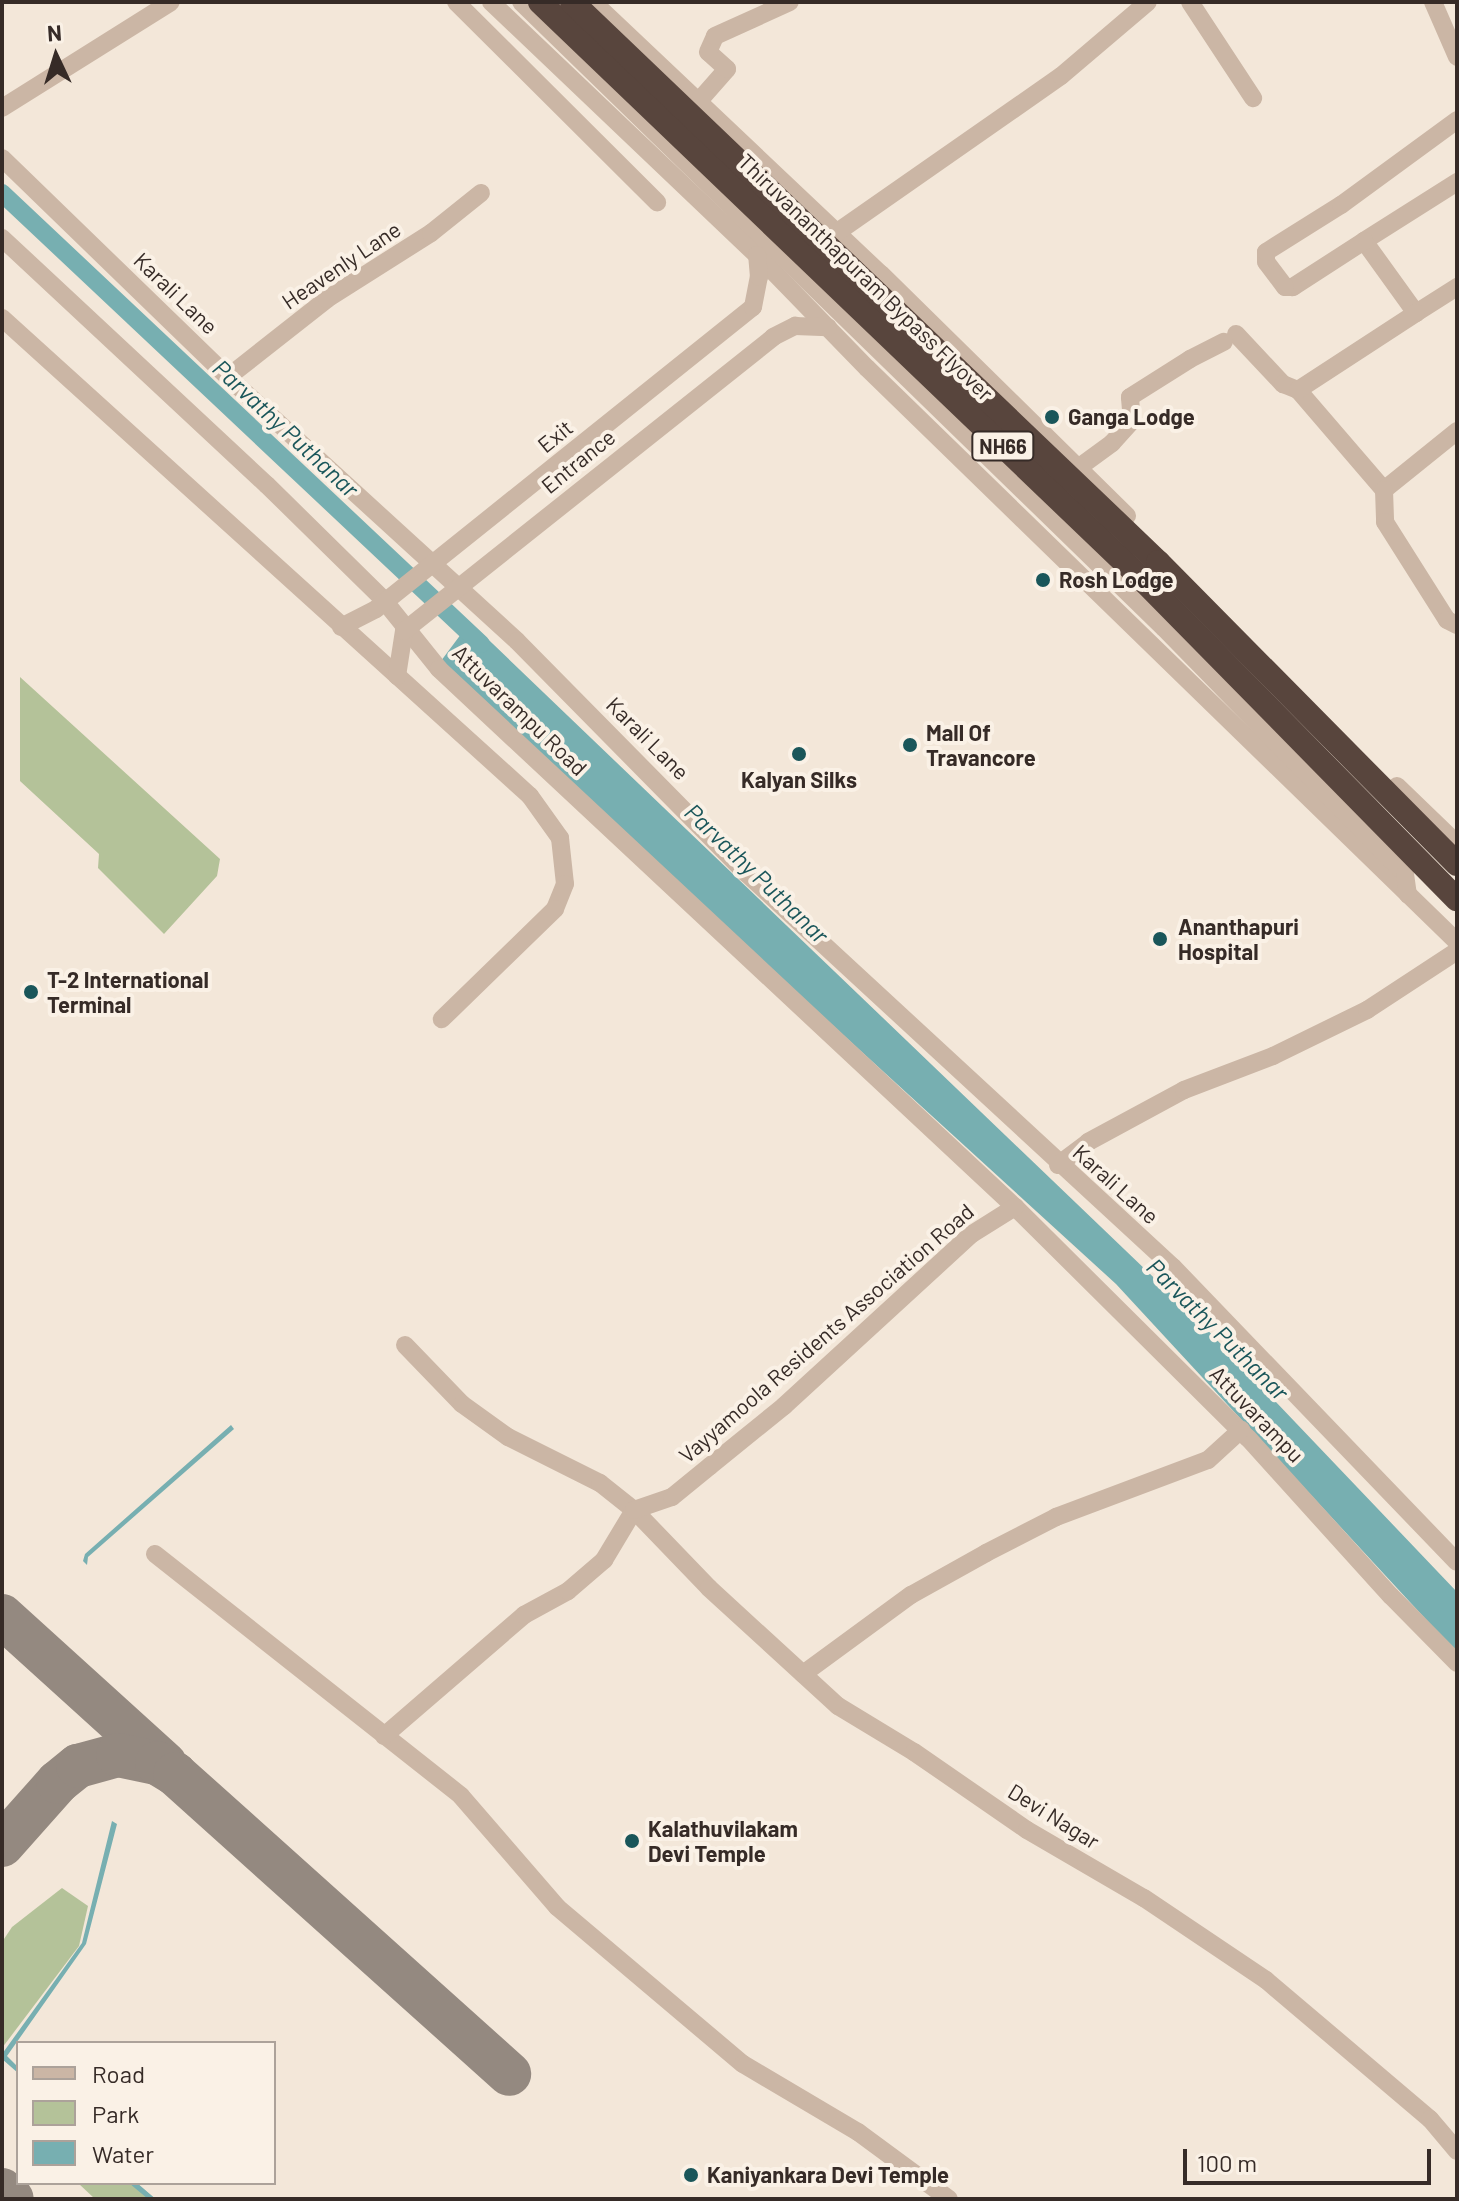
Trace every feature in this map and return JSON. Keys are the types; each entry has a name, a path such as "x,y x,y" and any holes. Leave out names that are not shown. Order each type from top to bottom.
{"highway":[{"name":"Thiruvananthapuram Bypass Flyover","path":"540,2 1145,582 1457,899"},
{"name":"Thiruvananthapuram Bypass Flyover","path":"572,2 1158,562 1457,864"}],"street":[{"path":"2,108 171,2"},
{"path":"456,2 657,202"},
{"path":"521,2 1164,628 1405,874 1408,895"},
{"path":"593,2 1078,468 1457,844"},
{"path":"698,102 727,69 708,52 715,36 790,2"},
{"path":"836,233 1061,76 1148,2"},
{"path":"1190,2 1253,98"},
{"path":"1433,2 1457,57"},
{"path":"494,4 757,255 1007,504 1457,942"},
{"path":"1457,145 1450,125 1341,205 1266,252 1266,262 1285,287 1293,287 1457,182"},
{"name":"Karali Lane","path":"2,158 228,377 517,641 746,873 1058,1165 1173,1267 1457,1562"},
{"name":"Heavenly Lane","path":"228,377 327,299 431,233 481,193"},
{"name":"Attuvarampu Road","path":"2,238 267,485 382,598 439,669 1015,1207"},
{"path":"1364,241 1416,313"},
{"name":"Exit","path":"341,627 376,609 753,307 759,277 757,255"},
{"path":"1298,390 1457,287"},
{"path":"2,318 530,796 560,838 565,884 555,909 442,1019"},
{"name":"Entrance","path":"397,676 404,631 773,337 795,326 828,327"},
{"path":"1078,468 1112,443 1132,421 1130,397 1230,338 1283,384 1298,390 1384,490 1385,522 1447,620 1457,625"},
{"path":"1384,490 1457,431"},
{"path":"1058,1165 1088,1142 1184,1090 1273,1056 1367,1010 1457,951"},
{"name":"Attuvarampu","path":"1015,1207 1241,1430 1391,1596 1457,1663"},
{"name":"Vayyamoola Residents Association Road","path":"634,1510 672,1497 784,1406 972,1234 1015,1207"},
{"name":"Devi Nagar","path":"405,1345 474,1412 508,1437 600,1483 634,1510 709,1588 838,1706 914,1752 1027,1830 1144,1898 1266,1980 1430,2119 1457,2151"},
{"path":"803,1674 911,1595 986,1553 1056,1517 1208,1460 1241,1430"},
{"path":"384,1736 524,1615 568,1591 604,1560 634,1510"},
{"path":"155,1554 461,1796 557,1907 743,2064 858,2132 949,2199"}],"green space":[{"path":"20,677 220,859 217,876 164,934 98,868 99,854 20,781"},
{"path":"62,1888 88,1906 79,1946 2,2048 2,1942 12,1927"},
{"path":"80,2185 139,2185 155,2199 95,2199"}],"water":[{"path":"470,622 1197,1319 1457,1592 1457,1653 1116,1284 438,665"},
{"path":"231,1425 234,1429 88,1557 87,1565 83,1561 85,1554"},
{"path":"112,1821 117,1824 86,1944 7,2056 16,2065 16,2071 2,2059 2,2054 82,1943"}],"waterway":[{"name":"Parvathy Puthanar","path":"2,193 481,644"},
{"path":"135,2185 152,2199"}],"taxiway":[{"path":"2,1616 165,1764"},
{"path":"2,1845 58,1782 78,1766 118,1755 157,1763 175,1774 509,2074"},
{"path":"2,2190 12,2199"}],"place":[{"name":"Ganga Lodge","path":"1052,417"},
{"name":"Rosh Lodge","path":"1043,580"},
{"name":"Mall Of Travancore","path":"910,745"},
{"name":"Kalyan Silks","path":"799,754"},
{"name":"Ananthapuri Hospital","path":"1160,939"},
{"name":"T-2 International Terminal","path":"31,992"},
{"name":"Kalathuvilakam Devi Temple","path":"632,1841"},
{"name":"Kaniyankara Devi Temple","path":"691,2175"}]}
